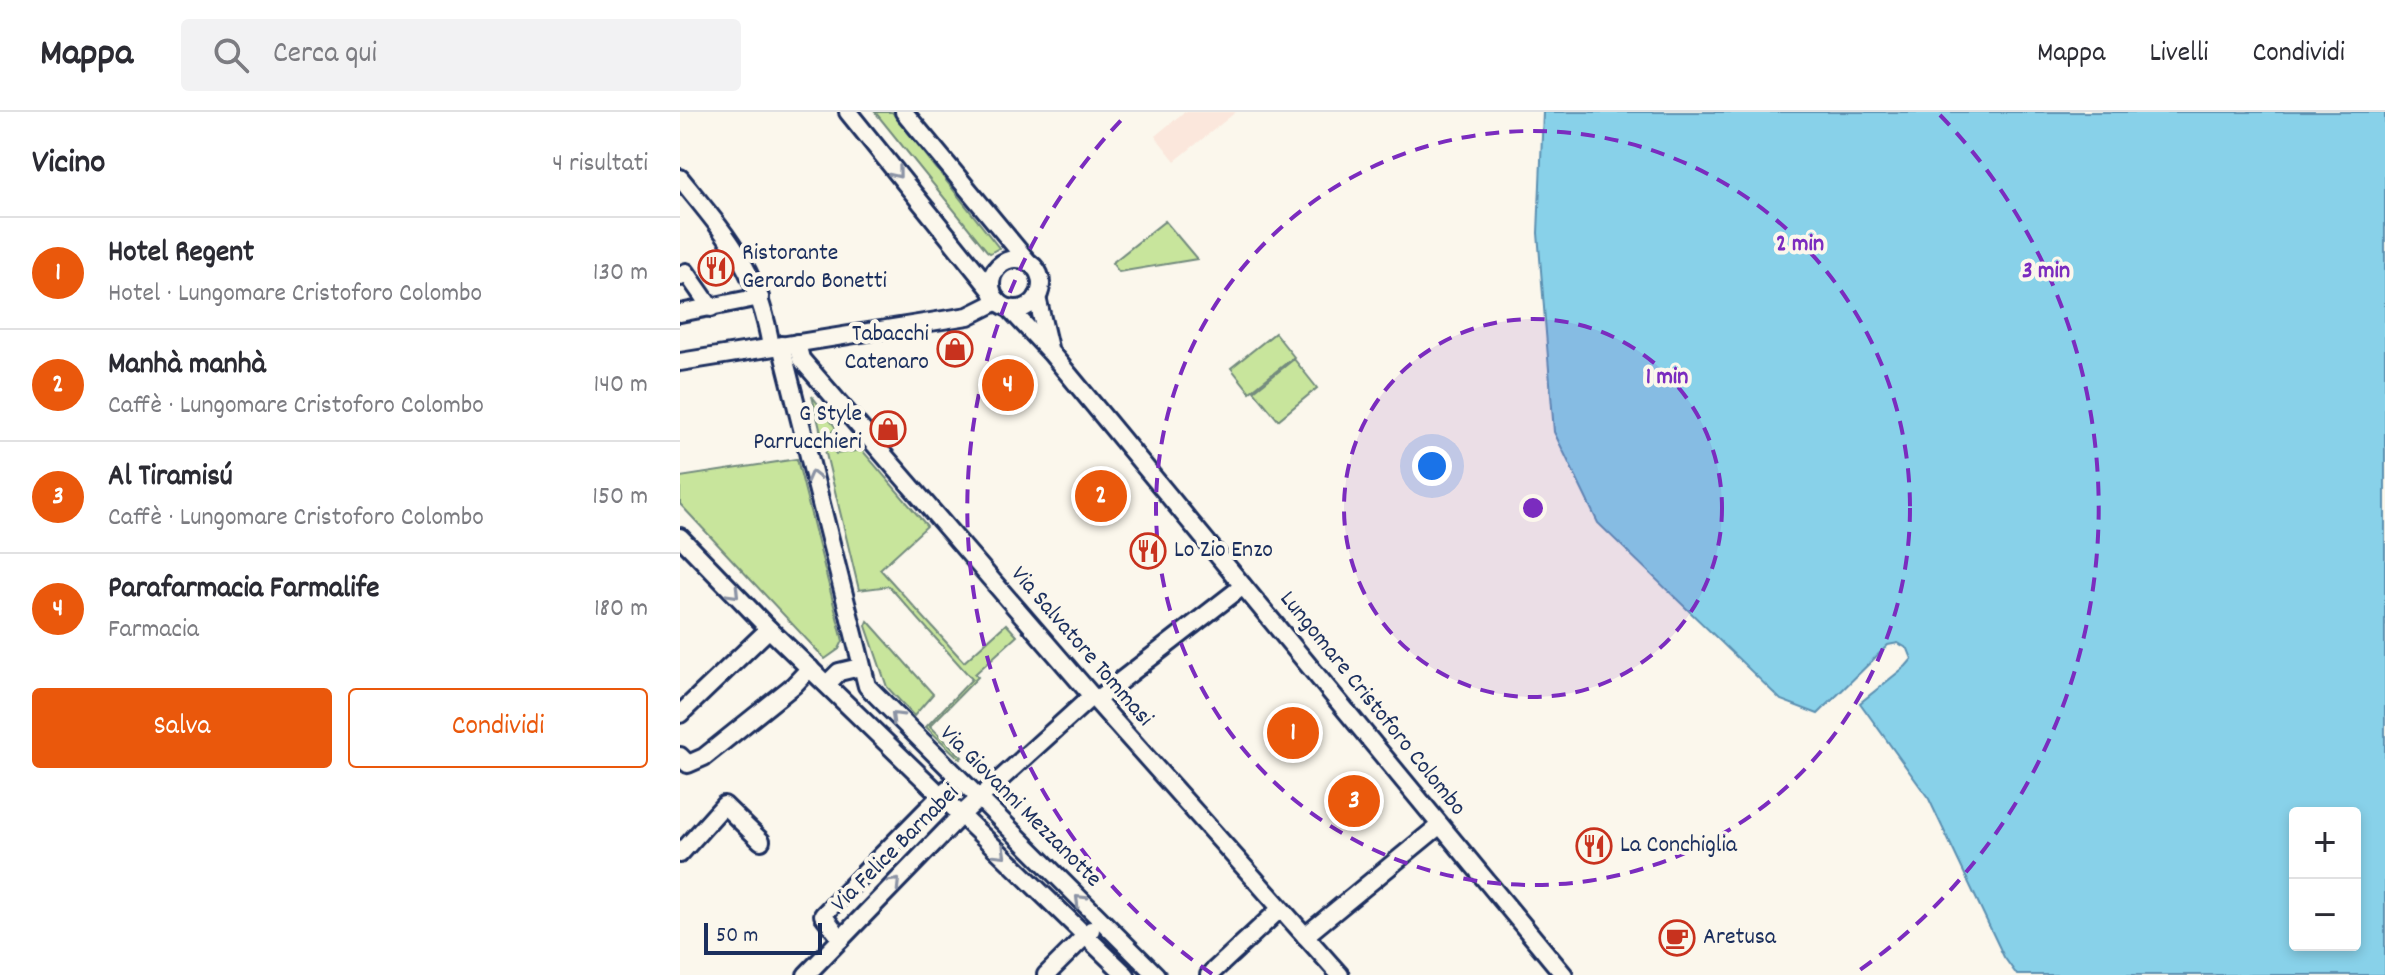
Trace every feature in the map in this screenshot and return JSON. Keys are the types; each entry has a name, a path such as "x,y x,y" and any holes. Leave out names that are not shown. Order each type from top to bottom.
{"street":[{"name":"Lungomare Cristoforo Colombo","path":"848,112 1000,300 1051,353 1564,975"},
{"path":"680,362 968,316 1000,300 1025,307 1037,297 1041,281 1029,263 904,112"},
{"name":"Via Giovanni Mezzanotte","path":"683,189 736,249 783,345 860,667 876,698 1156,975"},
{"path":"1000,300 993,274 1004,262 1021,259 1029,263"},
{"path":"680,277 686,272 711,308"},
{"path":"680,313 760,297"},
{"name":"Lungomare Cristoforo Colombo","path":"1037,297 1051,353"},
{"name":"Via Salvatore Tommasi","path":"783,345 801,359 1094,698 1340,975"},
{"name":"Via Giovanni Mezzanotte","path":"680,537 769,629 1126,975"},
{"name":"Via Felice Barnabei","path":"806,975 978,799 1094,698 1243,586"},
{"path":"680,714 769,629"},
{"path":"827,684 839,672 860,667"},
{"path":"680,756 688,764 704,757 794,685 810,668"},
{"name":"Via Felice Barnabei","path":"841,939 823,915 958,779"},
{"path":"680,854 724,805 761,841"},
{"path":"1305,936 1440,825"},
{"path":"1209,975 1280,909"},
{"path":"1046,975 1101,921"}],"shaded area":[{"path":"1184,112 1236,112 1175,161 1155,136"}],"green space":[{"path":"875,112 892,112 999,248 990,253 987,251"},
{"path":"1165,221 1197,259 1119,272 1112,263"},
{"path":"1275,333 1294,357 1250,392 1231,368"},
{"path":"1294,359 1317,388 1278,420 1254,391"},
{"path":"812,396 836,428 825,438 836,454 862,450 927,526 880,569 964,662 1006,624 1017,636 975,674 978,677 930,726 962,757 960,759 926,727 972,679 889,586 859,590"},
{"path":"797,459 843,641 839,649 825,659 680,504 680,477"},
{"path":"868,621 933,694 914,716 887,687 866,626"}],"water":[{"path":"1543,112 2385,112 2385,975 2017,975 2004,957 1929,799 1860,703 1906,666 1912,659 1908,649 1898,643 1888,645 1818,714 1781,700 1598,523 1554,432 1538,233"}],"place":[{"name":"Ristorante Gerardo Bonetti","path":"716,268"},
{"name":"Tabacchi Catenaro","path":"955,349"},
{"name":"Parafarmacia Farmalife","path":"1008,385"},
{"name":"G Style Parrucchieri","path":"888,429"},
{"name":"Manhà manhà","path":"1101,496"},
{"name":"Lo Zio Enzo","path":"1148,551"},
{"name":"Hotel Regent","path":"1293,733"},
{"name":"Al Tiramisú","path":"1354,801"},
{"name":"La Conchiglia","path":"1594,846"},
{"name":"Aretusa","path":"1677,938"}]}
